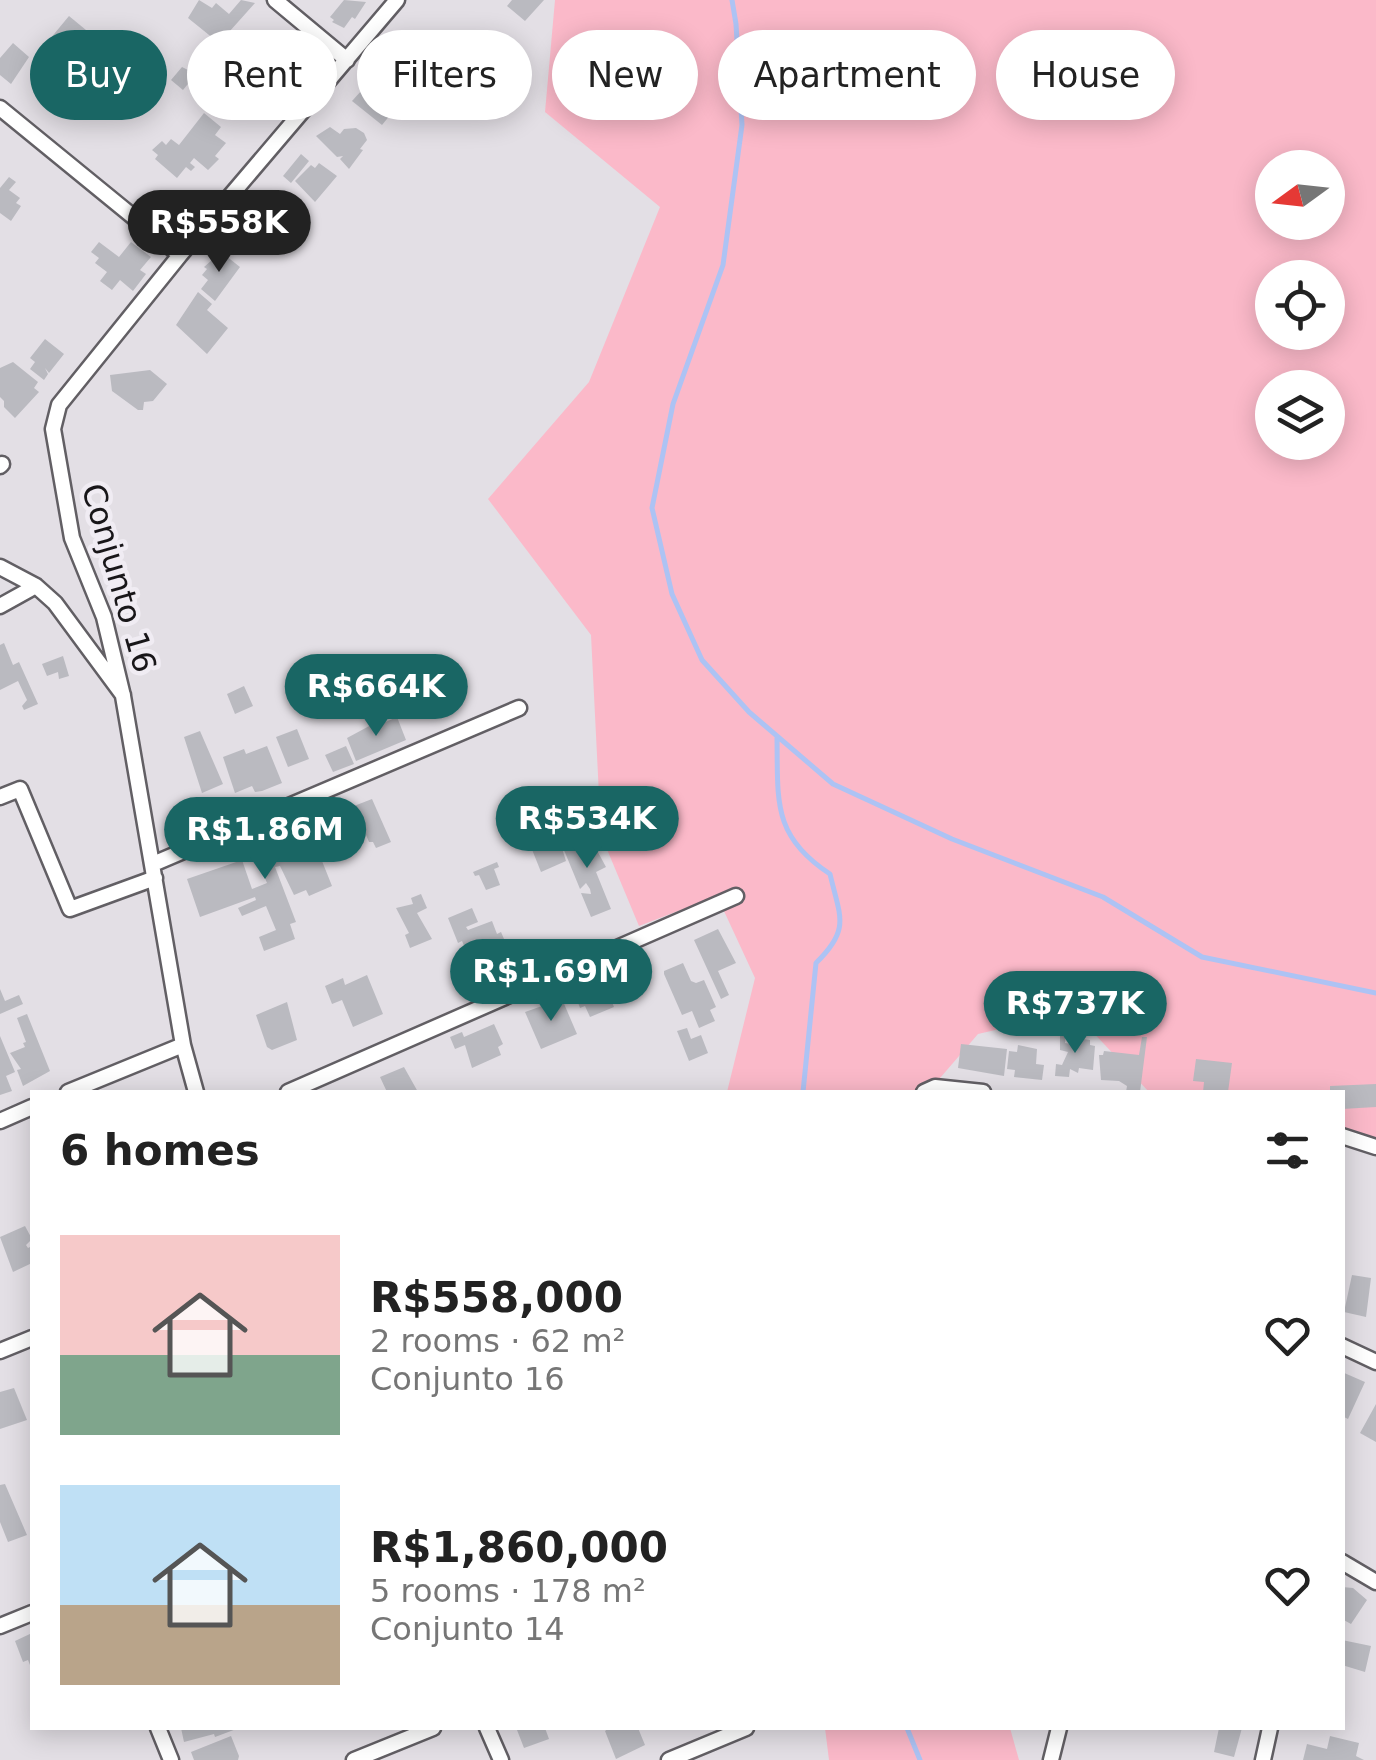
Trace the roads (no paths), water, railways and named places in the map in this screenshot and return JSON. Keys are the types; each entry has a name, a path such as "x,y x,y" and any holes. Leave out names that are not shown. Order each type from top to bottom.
{"street":[{"path":"276,0 347,60"},
{"name":"Conjunto 16","path":"195,1090 183,1045 123,696 104,618 72,538 53,429 60,405 180,255 397,0"},
{"path":"0,108 180,255"},
{"path":"0,567 36,586 54,604 123,696"},
{"path":"0,606 36,586"},
{"path":"0,797 20,788 70,909 519,708"},
{"path":"293,1090 736,896"},
{"path":"73,1090 183,1045"},
{"path":"0,1121 30,1108"},
{"path":"1345,1137 1376,1147"},
{"path":"0,1351 30,1339"},
{"path":"1345,1347 1376,1362"},
{"path":"1345,1564 1376,1582"},
{"path":"0,1626 30,1613"},
{"path":"159,1730 171,1760"},
{"path":"354,1760 427,1730"},
{"path":"489,1730 501,1760"},
{"path":"668,1760 741,1730"},
{"path":"1050,1760 1058,1730"},
{"path":"1262,1760 1270,1730"}],"waterway":[{"path":"732,0 742,125 723,265 673,404 652,508 672,594 702,660 749,712 833,784 952,839 1103,897 1202,957 1376,993"},
{"path":"777,738 782,815 797,846 830,874 840,922 834,941 816,963 803,1090"},
{"path":"908,1730 920,1760"}]}
